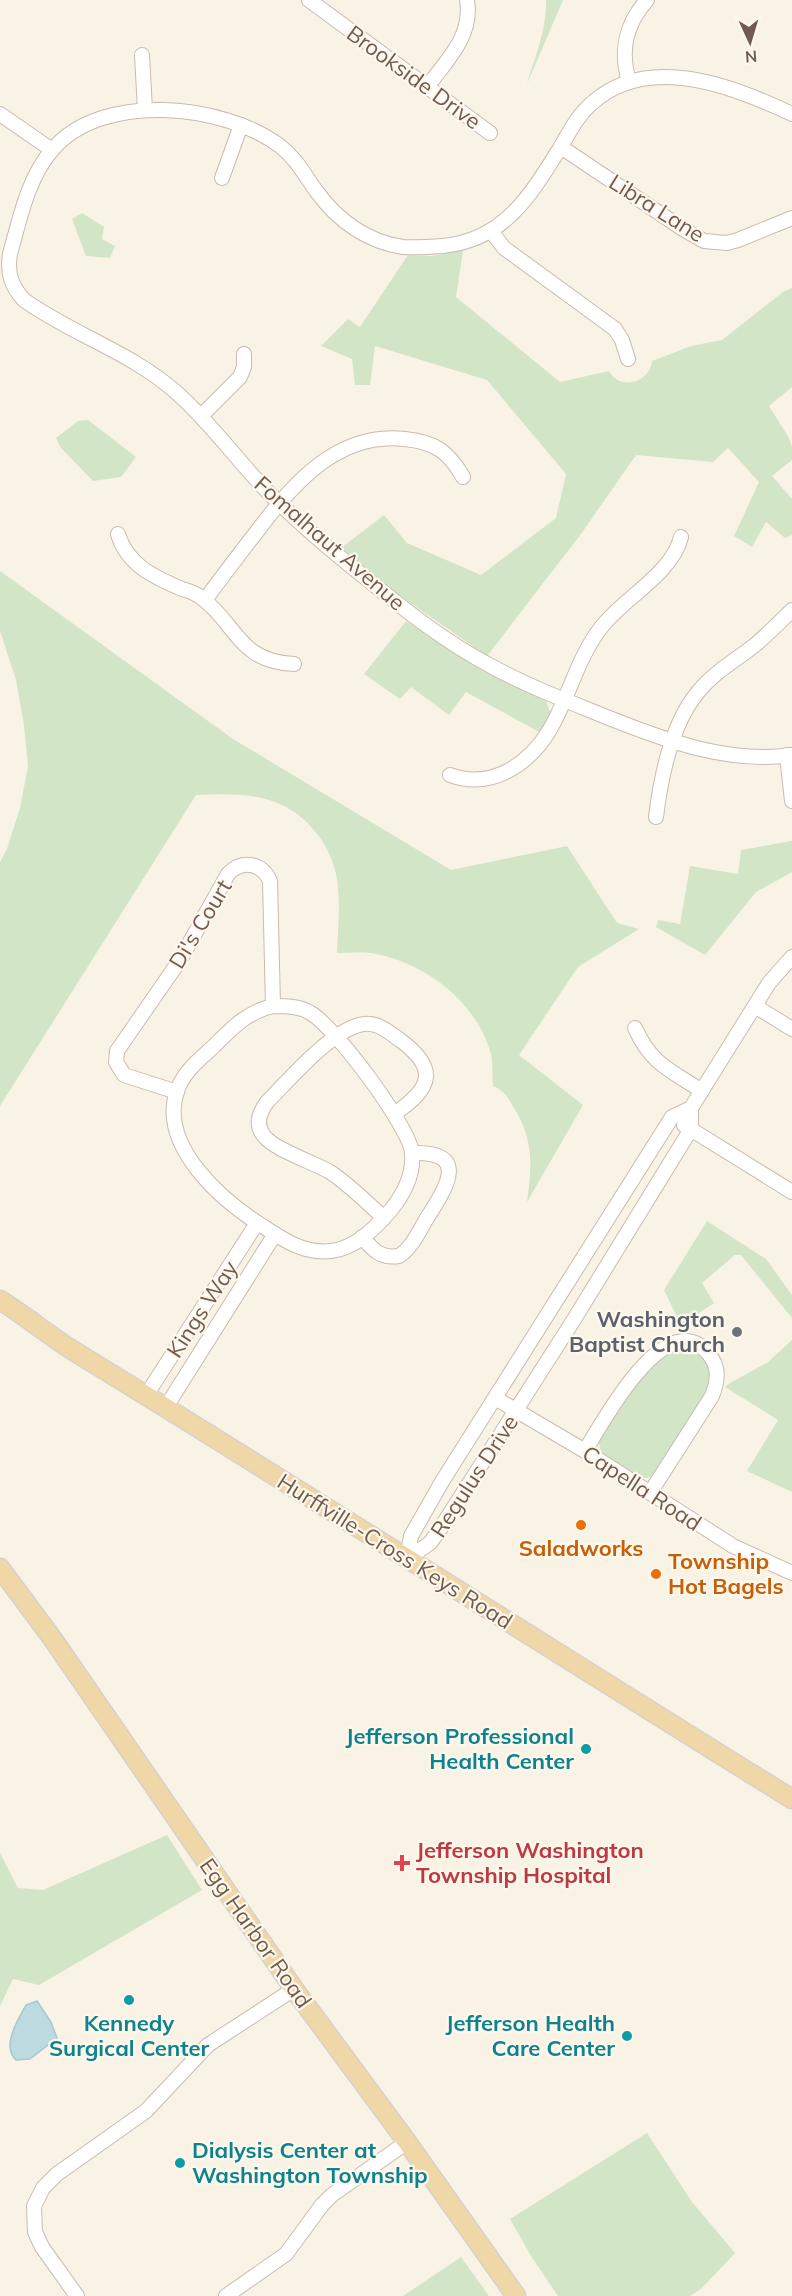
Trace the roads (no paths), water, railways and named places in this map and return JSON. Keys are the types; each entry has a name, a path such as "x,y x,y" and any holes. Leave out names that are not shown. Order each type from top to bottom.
{"main road":[{"name":"Hurffville-Cross Keys Road","path":"0,1300 75,1352 147,1394 792,1799"},
{"name":"Egg Harbor Road","path":"0,1568 52,1638 294,1989 407,2142 516,2296"}],"street":[{"name":"Brookside Drive","path":"309,0 490,133"},
{"path":"427,87 462,39 468,19 467,0"},
{"path":"629,82 624,62 626,37 636,13 647,0"},
{"path":"142,55 145,110"},
{"name":"Fomalhaut Avenue","path":"790,755 734,755 699,750 564,699 490,666 408,612 343,560 279,503 178,393 148,370 32,306 6,288 9,260 23,208 33,181 52,150 69,134 89,123 117,114 145,110 188,113 242,125 262,134 290,155 335,214 358,231 403,247 436,247 465,243 491,231 523,204 575,123 590,104 613,88 629,82 647,77 667,76 706,83 737,91 792,114"},
{"path":"0,114 52,150"},
{"path":"222,178 242,125"},
{"name":"Libra Lane","path":"561,147 704,241 727,243 792,218"},
{"path":"491,231 504,248 615,329 628,359"},
{"path":"201,416 240,377 244,367 244,354"},
{"path":"205,600 279,503 301,479 323,460 348,447 386,438 414,440 448,454 463,477"},
{"path":"118,534 122,546 141,568 150,575 205,600 243,644 270,660 294,664"},
{"path":"450,775 471,780 490,778 510,771 531,754 549,732 582,658 596,635 614,613 674,555 681,537"},
{"path":"656,817 659,794 681,718 699,691 730,662 761,640 792,610"},
{"path":"790,755 792,801"},
{"name":"Di's Court","path":"177,1092 129,1079 116,1062 117,1051 180,960 228,874 241,865 249,864 262,869 270,881 273,1006"},
{"path":"672,1117 690,1108 776,974 792,957"},
{"path":"273,1006 308,1011 337,1038 407,1135 412,1153 411,1172 405,1188 384,1218 362,1237 347,1247 316,1251 296,1246 275,1234 221,1195 194,1165 185,1149 177,1127 175,1107 177,1092 193,1065 238,1022 255,1012 273,1006"},
{"path":"755,1006 792,1029"},
{"path":"384,1218 338,1177 264,1137 259,1125 260,1115 267,1102 312,1058 359,1024 380,1025 423,1061 425,1075 421,1090 409,1104 394,1114"},
{"path":"635,1028 644,1047 657,1063 702,1091"},
{"path":"690,1108 691,1129"},
{"path":"672,1117 792,1192"},
{"name":"Regulus Drive","path":"407,1559 411,1536 446,1476 672,1117"},
{"name":"Regulus Drive","path":"407,1559 430,1543 466,1489 691,1129"},
{"path":"362,1237 377,1253 385,1257 399,1256 410,1246 446,1189 449,1173 445,1161 432,1153 412,1153"},
{"name":"Kings Way","path":"147,1394 257,1223"},
{"name":"Kings Way","path":"166,1407 275,1234"},
{"path":"585,1451 625,1387 645,1364 665,1347 675,1342 685,1341 698,1345 713,1359 717,1370 717,1383 712,1396 650,1493"},
{"name":"Capella Road","path":"495,1398 585,1451 733,1546 792,1573"},
{"path":"446,1476 466,1489"},
{"path":"76,2296 42,2247 35,2232 34,2206 43,2188 57,2174 146,2111 208,2045 294,1989"},
{"path":"226,2296 286,2254 332,2195 407,2142"}],"water":[{"path":"37,2001 51,2022 57,2038 30,2059 16,2060 10,2048 12,2033 26,2005"}],"place":[{"name":"Washington Baptist Church","path":"737,1332"},
{"name":"Saladworks","path":"581,1525"},
{"name":"Township Hot Bagels","path":"656,1574"},
{"name":"Jefferson Professional Health Center","path":"586,1749"},
{"name":"Jefferson Washington Township Hospital","path":"402,1863"},
{"name":"Kennedy Surgical Center","path":"129,2000"},
{"name":"Jefferson Health Care Center","path":"627,2036"},
{"name":"Dialysis Center at Washington Township","path":"180,2163"}]}
